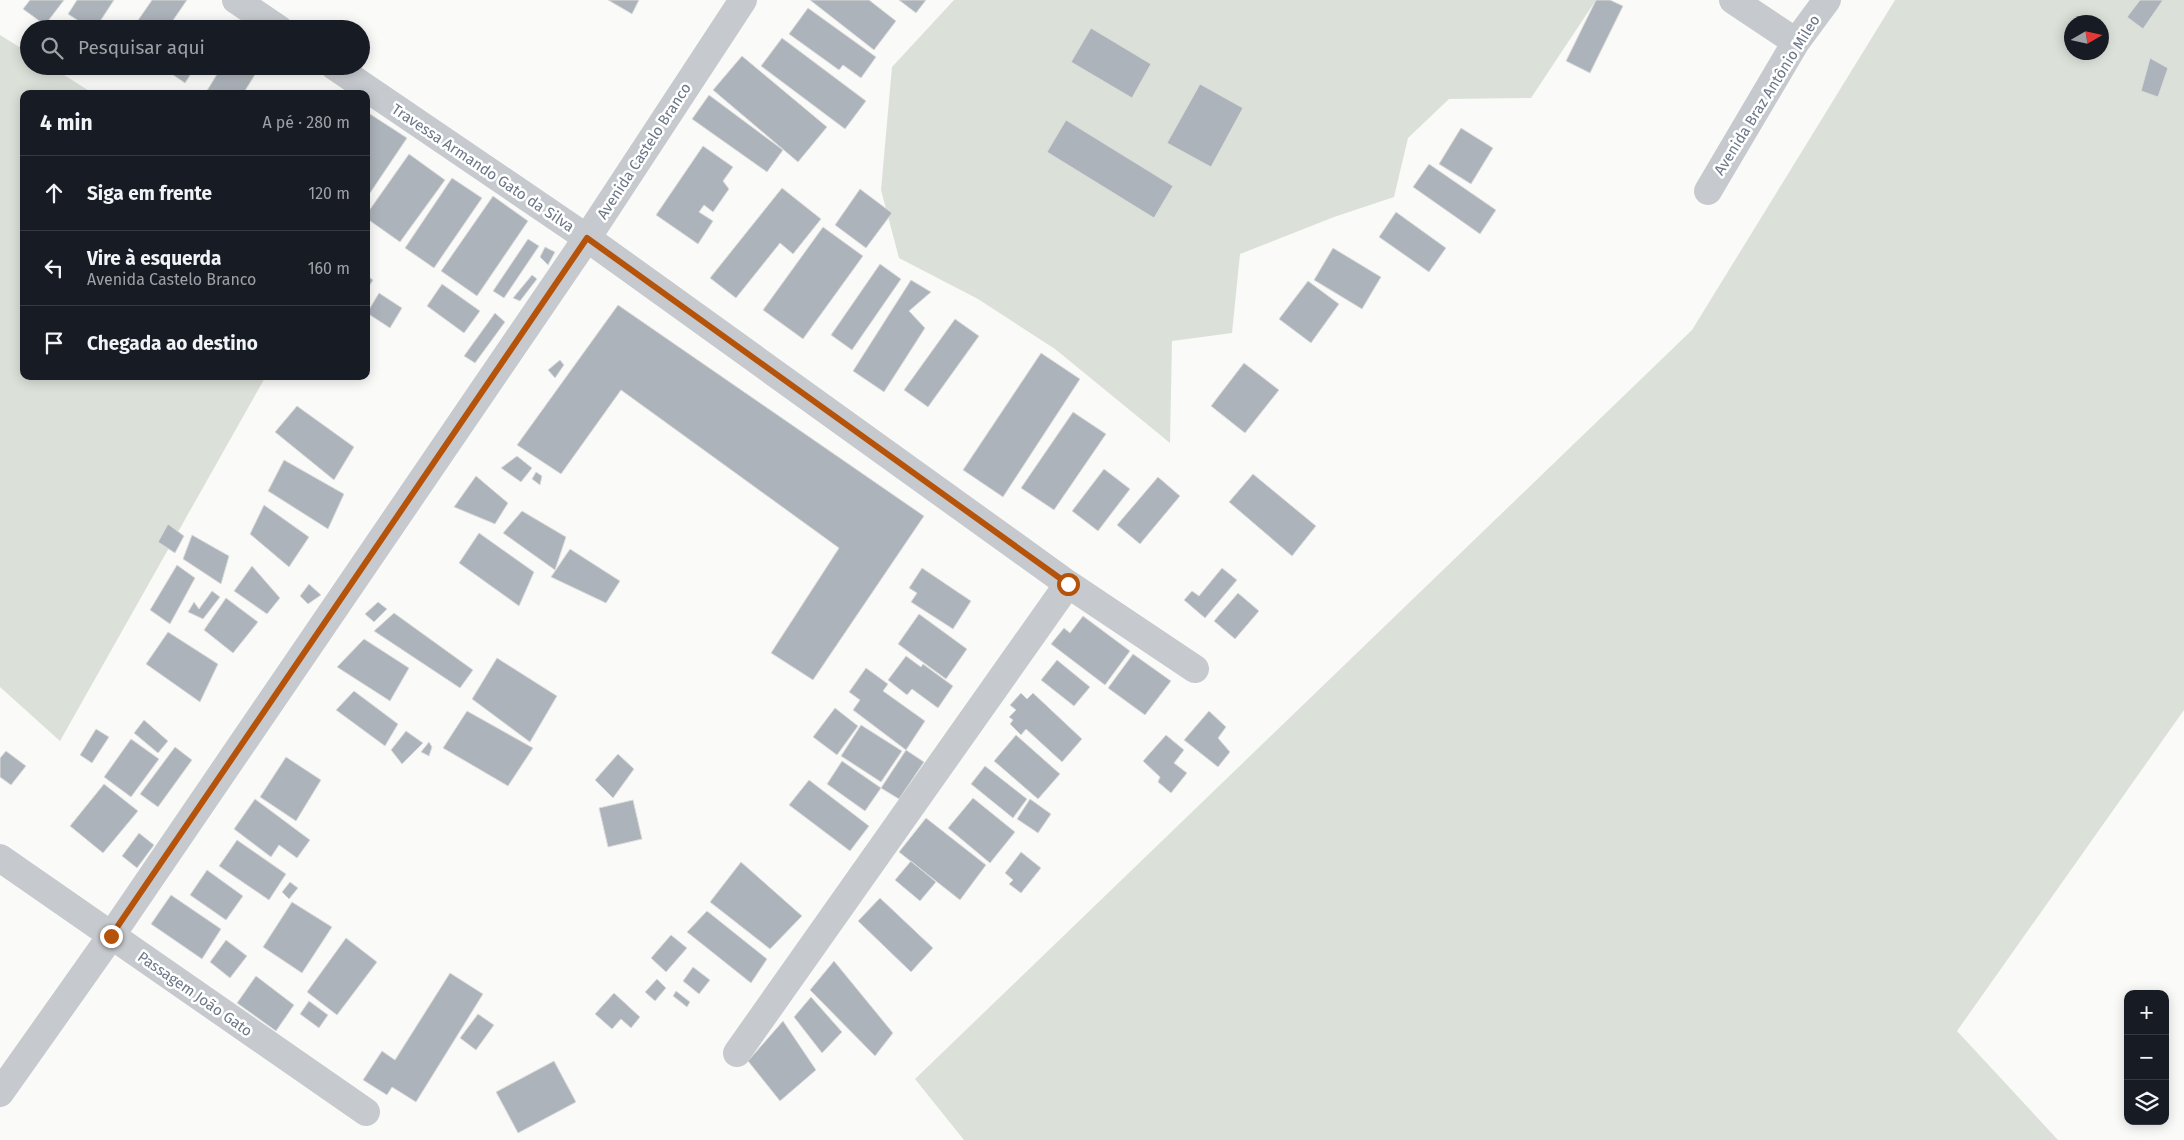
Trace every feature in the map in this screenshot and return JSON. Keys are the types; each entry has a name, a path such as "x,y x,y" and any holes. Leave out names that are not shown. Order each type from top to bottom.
{"street":[{"path":"236,0 265,20"},
{"name":"Avenida Castelo Branco","path":"0,1093 111,936 587,238 743,0"},
{"path":"1733,0 1796,42"},
{"name":"Avenida Braz Antônio Mileo","path":"1708,191 1796,42 1827,0"},
{"name":"Travessa Armando Gato da Silva","path":"347,75 369,90"},
{"name":"Travessa Armando Gato da Silva","path":"370,90 587,238 1068,584 1195,669"},
{"path":"736,1053 1068,584"},
{"name":"Passagem João Gato","path":"0,858 366,1112"}],"shaded area":[{"path":"954,0 1596,0 1531,98 1449,99 1408,138 1394,197 1334,217 1240,254 1232,333 1172,341 1170,443 1055,349 978,299 899,258 881,190 892,67"},
{"path":"1895,0 2184,0 2184,710 1957,1031 2058,1140 964,1140 915,1079 1692,330"},
{"path":"0,35 20,47 20,75 64,75 88,90 20,90 20,380 264,380 60,741 0,687"}],"building":[{"path":"30,0 64,0 49,20 38,20 23,9"},
{"path":"77,0 114,0 101,20 77,20 68,14"},
{"path":"152,0 187,0 173,20 138,20"},
{"path":"608,0 639,0 632,14"},
{"path":"810,0 869,0 896,21 874,50"},
{"path":"899,0 926,0 916,13"},
{"path":"1596,0 1610,0 1623,6 1590,73 1566,61"},
{"path":"2140,0 2163,0 2143,29 2127,17"},
{"path":"808,8 876,57 861,78 843,65 839,70 789,34"},
{"path":"1091,28 1151,64 1132,98 1071,62"},
{"path":"782,38 866,101 845,129 761,66"},
{"path":"742,56 827,127 798,162 713,90"},
{"path":"2150,58 2168,68 2158,97 2141,91"},
{"path":"173,75 190,75 185,83"},
{"path":"217,75 255,75 245,90 207,90"},
{"path":"1200,84 1243,108 1211,167 1167,143"},
{"path":"709,95 783,150 767,172 692,119"},
{"path":"370,114 407,138 370,193"},
{"path":"1066,120 1173,186 1154,218 1047,152"},
{"path":"1461,128 1493,148 1471,184 1439,164"},
{"path":"703,146 733,167 723,181 729,189 713,212 704,205 699,212 713,221 698,244 656,215"},
{"path":"409,154 445,180 400,242 370,221 370,209"},
{"path":"1429,164 1496,210 1480,234 1413,187"},
{"path":"452,178 482,198 434,268 405,248"},
{"path":"782,188 821,219 793,254 780,243 736,298 710,278"},
{"path":"860,189 892,213 866,248 835,225"},
{"path":"493,196 528,221 477,296 441,271"},
{"path":"1396,212 1446,248 1429,272 1379,237"},
{"path":"823,227 863,256 803,339 763,310"},
{"path":"528,239 539,246 504,298 493,291"},
{"path":"545,247 555,252 548,265 540,257"},
{"path":"1333,248 1381,277 1362,309 1314,280"},
{"path":"880,264 901,279 852,350 831,335"},
{"path":"532,275 537,279 520,301 513,298"},
{"path":"911,280 931,292 909,311 925,328 884,392 853,371"},
{"path":"1308,281 1339,304 1311,343 1279,319"},
{"path":"442,284 480,311 464,333 427,306"},
{"path":"379,293 402,308 390,328 370,315 370,308"},
{"path":"618,305 924,516 813,680 771,653 839,548 621,390 561,474 517,445"},
{"path":"495,313 505,322 475,363 464,356"},
{"path":"955,319 979,336 928,407 904,390"},
{"path":"1041,353 1080,379 1003,497 963,470"},
{"path":"560,360 564,365 555,378 548,370"},
{"path":"1244,363 1279,390 1245,433 1211,406"},
{"path":"297,406 354,447 334,480 275,432"},
{"path":"1073,412 1106,434 1054,510 1021,488"},
{"path":"517,456 532,468 521,482 501,468"},
{"path":"284,460 344,494 328,529 268,491"},
{"path":"1104,469 1130,489 1098,531 1072,511"},
{"path":"536,472 542,476 540,485 532,479"},
{"path":"1253,474 1316,526 1292,556 1229,502"},
{"path":"476,476 508,503 495,524 454,507"},
{"path":"1158,477 1180,496 1140,544 1117,525"},
{"path":"264,505 309,537 289,567 250,534"},
{"path":"522,511 566,537 555,570 503,533"},
{"path":"168,524 184,536 175,553 158,542"},
{"path":"479,533 534,572 519,606 459,563"},
{"path":"192,535 229,556 221,584 183,559"},
{"path":"570,549 620,581 606,603 551,577"},
{"path":"177,565 195,578 170,624 150,610"},
{"path":"252,566 280,598 267,614 234,591"},
{"path":"922,568 971,601 953,629 911,602 917,593 909,588"},
{"path":"1222,568 1237,580 1205,618 1184,600 1192,591 1199,596"},
{"path":"309,584 321,595 308,604 300,596"},
{"path":"212,591 220,597 203,619 188,612 194,602 199,609"},
{"path":"1238,593 1259,611 1235,639 1214,621"},
{"path":"226,598 258,622 233,653 204,630"},
{"path":"378,602 387,609 374,622 365,614"},
{"path":"394,613 473,670 460,688 374,631"},
{"path":"919,614 967,649 946,679 898,644"},
{"path":"1083,616 1130,651 1105,685 1051,644 1064,628 1070,633"},
{"path":"168,632 218,664 200,702 146,664"},
{"path":"364,639 409,668 390,701 337,667"},
{"path":"1133,654 1171,681 1145,715 1108,688"},
{"path":"906,656 921,667 923,664 953,686 938,708 912,689 907,695 888,680"},
{"path":"497,658 557,696 530,742 472,699"},
{"path":"1057,660 1090,687 1074,706 1041,680"},
{"path":"866,668 888,684 883,691 925,721 906,750 853,710 860,700 849,692"},
{"path":"354,691 398,724 385,746 336,710"},
{"path":"1021,693 1027,699 1033,693 1082,739 1062,762 1026,729 1021,735 1010,724 1013,720 1009,717 1016,710 1010,705"},
{"path":"835,708 858,726 837,755 813,737"},
{"path":"467,711 533,748 508,786 443,748"},
{"path":"1209,711 1226,727 1218,738 1230,752 1218,767 1184,740"},
{"path":"144,720 168,741 158,753 134,733"},
{"path":"861,725 902,751 881,782 841,756"},
{"path":"96,729 109,737 92,763 80,755"},
{"path":"406,731 423,743 402,764 391,750"},
{"path":"1016,735 1060,774 1038,799 994,761"},
{"path":"1166,735 1184,750 1174,763 1187,773 1171,793 1158,782 1160,777 1143,761"},
{"path":"131,739 159,759 131,797 104,777"},
{"path":"429,742 432,747 429,756 421,752"},
{"path":"175,747 192,760 158,807 140,794"},
{"path":"906,750 924,762 899,799 881,788"},
{"path":"6,751 26,766 11,785 0,777 0,758"},
{"path":"618,754 634,769 613,798 595,780"},
{"path":"286,757 321,780 296,821 260,797"},
{"path":"842,761 881,788 865,811 827,784"},
{"path":"985,766 1027,799 1013,818 971,784"},
{"path":"809,780 869,826 850,851 789,805"},
{"path":"104,784 138,811 103,853 70,826"},
{"path":"973,798 1015,832 990,863 948,828"},
{"path":"255,799 310,840 297,858 279,845 271,857 234,829"},
{"path":"1030,799 1051,814 1038,833 1017,819"},
{"path":"633,800 642,839 608,847 599,808"},
{"path":"926,818 986,865 960,900 899,852"},
{"path":"139,833 154,845 137,868 122,856"},
{"path":"237,840 286,874 269,900 219,866"},
{"path":"1021,852 1041,868 1021,893 1009,884 1013,880 1005,873"},
{"path":"911,861 936,882 920,901 895,880"},
{"path":"741,862 802,916 770,949 710,902"},
{"path":"207,870 243,896 226,920 190,895"},
{"path":"290,882 298,888 289,899 282,892"},
{"path":"171,895 221,929 202,959 151,924"},
{"path":"880,898 933,948 911,972 858,921"},
{"path":"292,902 332,927 302,973 263,947"},
{"path":"707,911 767,959 751,983 687,932"},
{"path":"671,935 687,948 666,972 651,958"},
{"path":"346,938 377,962 337,1015 307,992"},
{"path":"226,940 247,956 230,978 210,962"},
{"path":"834,961 893,1033 875,1056 810,990"},
{"path":"693,967 710,980 699,994 683,981"},
{"path":"450,973 483,994 416,1102 392,1087 387,1095 363,1080 382,1051 395,1060"},
{"path":"256,976 294,1005 276,1031 237,1003"},
{"path":"657,979 666,988 655,1001 645,992"},
{"path":"676,991 690,1002 687,1007 673,996"},
{"path":"614,993 640,1017 631,1028 621,1019 612,1029 595,1014"},
{"path":"811,997 842,1032 822,1053 794,1017"},
{"path":"309,1001 328,1015 319,1028 300,1014"},
{"path":"478,1014 494,1025 476,1050 460,1038"},
{"path":"783,1021 816,1070 780,1101 748,1061"},
{"path":"554,1061 576,1102 518,1133 496,1092"}],"route":[{"path":"111,936 587,238 1068,584"}]}
